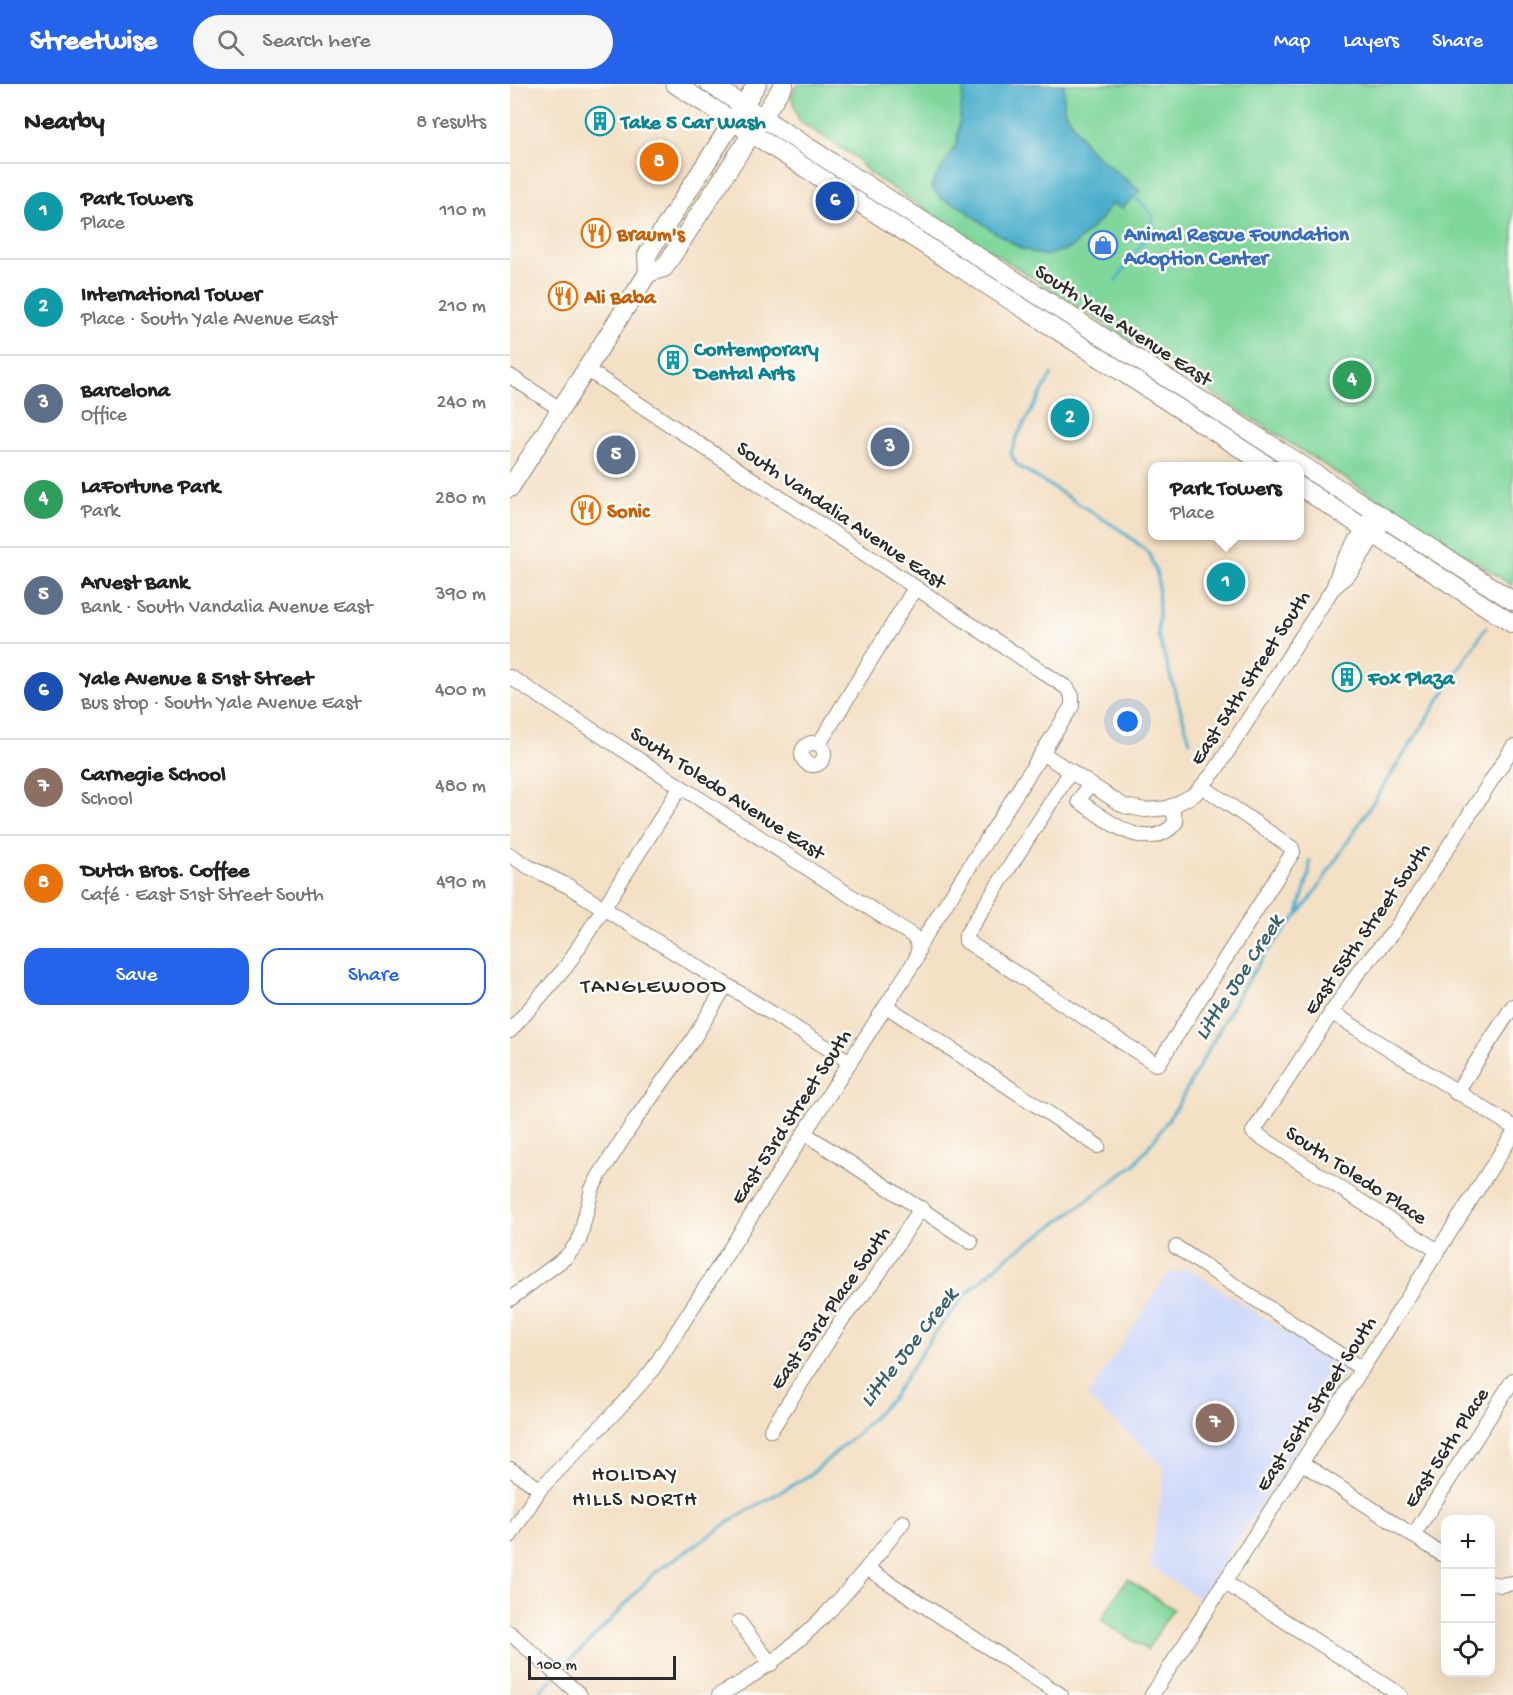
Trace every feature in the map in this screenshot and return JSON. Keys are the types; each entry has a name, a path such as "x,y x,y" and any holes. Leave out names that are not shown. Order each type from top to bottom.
{"main road":[{"name":"South Yale Avenue East","path":"675,84 1262,462"},
{"name":"South Yale Avenue East","path":"710,84 1298,462"},
{"path":"510,488 648,273 647,255 757,84"},
{"path":"648,273 664,268 784,84"},
{"name":"South Yale Avenue East","path":"1304,466 1513,602"},
{"path":"1304,489 1513,624"}],"street":[{"name":"South Vandalia Avenue East","path":"586,369 1067,688 1072,696"},
{"path":"510,376 560,410"},
{"name":"East 54th Street South","path":"1042,753 1124,806 1145,810 1171,806 1195,794 1215,771 1333,588 1341,565 1370,531 1380,515"},
{"path":"819,744 915,588"},
{"name":"South Toledo Avenue East","path":"510,677 910,934 919,946"},
{"name":"East 53rd Street South","path":"510,1536 540,1489 651,1372 916,959 919,946 1071,706 1072,696"},
{"name":"East 55th Street South","path":"1253,1132 1357,974 1394,931 1513,747"},
{"path":"1071,771 966,935 966,941 1156,1064 1159,1063 1293,852 1292,848 1202,786"},
{"path":"1089,784 1079,801 1126,831 1140,837 1154,836 1169,831 1176,822 1171,806"},
{"path":"512,1026 566,967 680,788"},
{"path":"510,855 603,908 850,1062"},
{"path":"510,1299 566,1257 579,1241 590,1196 599,1176 635,1120 692,1041 726,985"},
{"path":"886,1006 1098,1146"},
{"path":"1456,1093 1513,1006"},
{"path":"1331,1012 1513,1127"},
{"name":"South Toledo Place","path":"1253,1132 1438,1251"},
{"path":"804,1133 971,1242"},
{"name":"East 56th Street South","path":"1152,1695 1513,1134"},
{"name":"East 53rd Place South","path":"771,1430 843,1318 872,1284 921,1209"},
{"path":"1176,1247 1362,1370"},
{"name":"East 56th Place","path":"1413,1536 1513,1380"},
{"path":"1302,1463 1441,1554"},
{"path":"510,1469 540,1489"},
{"path":"719,1695 771,1664 808,1634 868,1569 903,1522"},
{"path":"868,1569 1061,1695"},
{"path":"1224,1582 1400,1695"},
{"path":"1495,1584 1513,1584"},
{"path":"739,1622 771,1664"},
{"path":"510,1633 576,1691"}],"shaded area":[{"path":"1188,1268 1346,1371 1200,1599 1150,1566 1165,1469 1146,1449 1087,1397 1167,1275"}],"green space":[{"path":"798,84 1513,84 1513,586 869,173 854,156 799,121 791,95"},
{"path":"1127,1579 1173,1609 1147,1650 1101,1620"}],"water":[{"path":"967,84 1064,84 1064,110 1089,149 1140,191 1122,208 1112,203 1099,221 1071,248 1045,256 1022,249 991,230 961,207 940,198 931,186 957,143 963,91"}],"waterway":[{"name":"Little Joe Creek","path":"1116,281 1153,227 1152,214 1132,194"},
{"name":"Little Joe Creek","path":"1052,374 1016,438 1011,454 1017,465 1122,531 1149,553 1158,577 1158,635 1190,741"},
{"name":"Little Joe Creek","path":"559,1671 609,1622 653,1574 735,1518 810,1475 858,1433 893,1397 933,1335 965,1295 1007,1257 1134,1165 1178,1105 1239,994 1266,953 1310,900 1486,627"},
{"name":"Little Joe Creek","path":"1298,912 1309,875 1310,861"},
{"name":"Little Joe Creek","path":"536,1695 555,1676"}],"place":[{"name":"Take 5 Car Wash","path":"600,121"},
{"name":"Dutch Bros. Coffee","path":"659,162"},
{"name":"Yale Avenue & 51st Street","path":"835,201"},
{"name":"Braum's","path":"596,233"},
{"name":"Animal Rescue Foundation Adoption Center","path":"1103,245"},
{"name":"Ali Baba","path":"563,296"},
{"name":"Contemporary Dental Arts","path":"673,360"},
{"name":"LaFortune Park","path":"1352,380"},
{"name":"International Tower","path":"1070,418"},
{"name":"Barcelona","path":"890,447"},
{"name":"Arvest Bank","path":"616,455"},
{"name":"Sonic","path":"586,510"},
{"name":"Park Towers","path":"1226,582"},
{"name":"Fox Plaza","path":"1347,677"},
{"name":"Carnegie School","path":"1215,1423"}],"district":[{"name":"TANGLEWOOD","path":"654,984"},
{"name":"HOLIDAY HILLS NORTH","path":"635,1484"}]}
